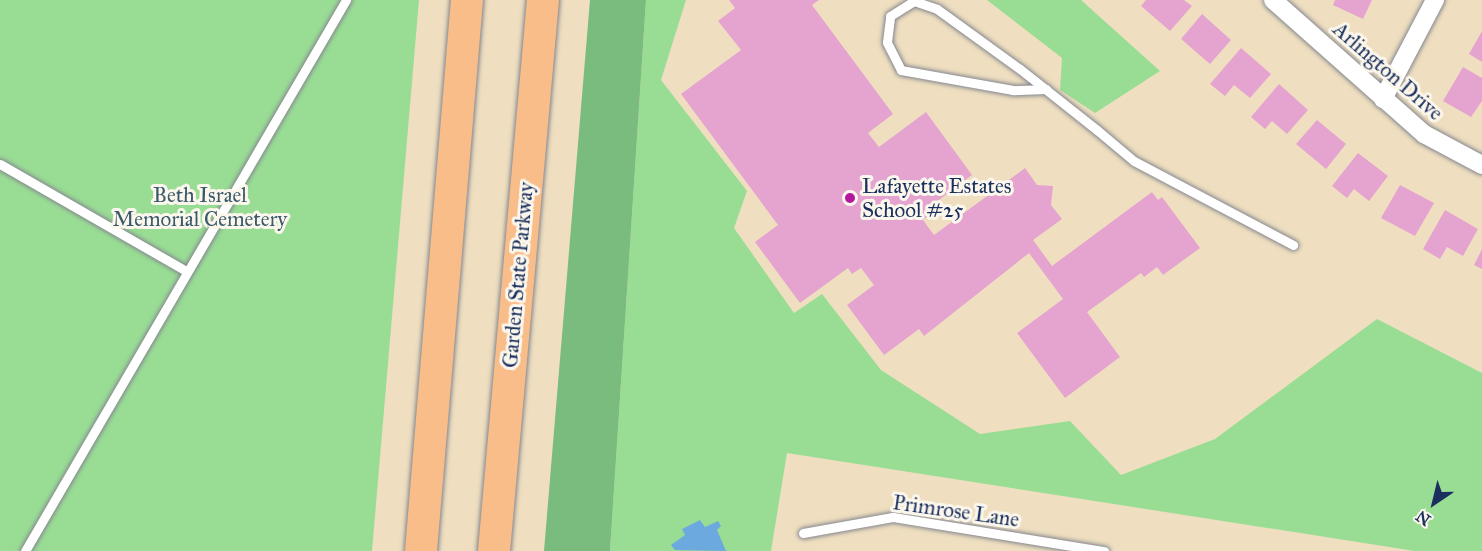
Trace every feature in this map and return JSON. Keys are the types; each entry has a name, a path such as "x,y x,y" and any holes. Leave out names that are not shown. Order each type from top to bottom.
{"highway":[{"path":"421,551 468,0"},
{"name":"Garden State Parkway","path":"494,551 543,0"}],"street":[{"name":"Arlington Drive","path":"1273,0 1424,134 1482,165"},
{"path":"1383,99 1435,0"}],"lane":[{"path":"25,551 186,271 346,0"},
{"path":"1046,89 1013,90 901,70 887,42 890,16 914,1 937,9 1046,89 1134,161 1293,245"},
{"path":"0,164 186,271"},
{"name":"Primrose Lane","path":"803,533 893,517 1104,551"}],"green space":[{"name":"Beth Israel Memorial Cemetery","path":"0,0 419,0 372,551 0,551"},
{"path":"590,0 646,0 610,551 544,551"},
{"path":"646,0 686,0 661,80 747,191 734,228 794,313 822,294 881,370 980,434 1070,421 1121,475 1215,439 1377,319 1482,373 1482,551 1415,551 787,453 771,551 610,551"},
{"path":"987,0 1081,0 1160,71 1095,113 1060,90 1062,58"}],"water":[{"path":"700,520 705,527 718,521 721,526 717,530 726,551 675,550 671,545 685,535 682,529"}],"building":[{"name":"Lafayette Estates School #25","path":"729,0 819,0 812,5 893,114 868,133 879,147 926,112 972,175 927,209 931,214 923,220 934,235 1025,168 1037,185 1053,186 1051,205 1062,219 1033,240 1052,266 1152,192 1158,200 1162,197 1200,248 1163,275 1157,267 1144,277 1141,273 1087,312 1120,357 1065,398 1017,333 1063,299 1029,253 924,336 919,329 884,355 847,305 874,285 861,268 852,274 848,268 800,303 755,242 778,225 681,94 741,50 718,21 735,8"},
{"path":"1146,0 1184,0 1192,6 1170,31 1141,6"},
{"path":"1335,0 1372,0 1363,19 1333,5"},
{"path":"1202,14 1231,40 1210,64 1181,39"},
{"path":"1482,31 1482,62 1469,54"},
{"path":"1241,48 1271,74 1250,98 1234,85 1225,96 1210,84"},
{"path":"1463,67 1482,78 1482,101 1471,117 1443,101"},
{"path":"1279,84 1308,110 1287,134 1272,121 1265,129 1251,117"},
{"path":"1317,120 1346,144 1326,169 1296,144"},
{"path":"1358,153 1388,176 1369,201 1354,189 1347,198 1332,186"},
{"path":"1400,185 1434,203 1415,236 1381,218"},
{"path":"1445,210 1478,229 1463,256 1447,247 1440,259 1423,249"},
{"path":"1482,249 1482,269 1474,265"}],"place":[{"name":"Lafayette Estates School #25","path":"850,198"}]}
